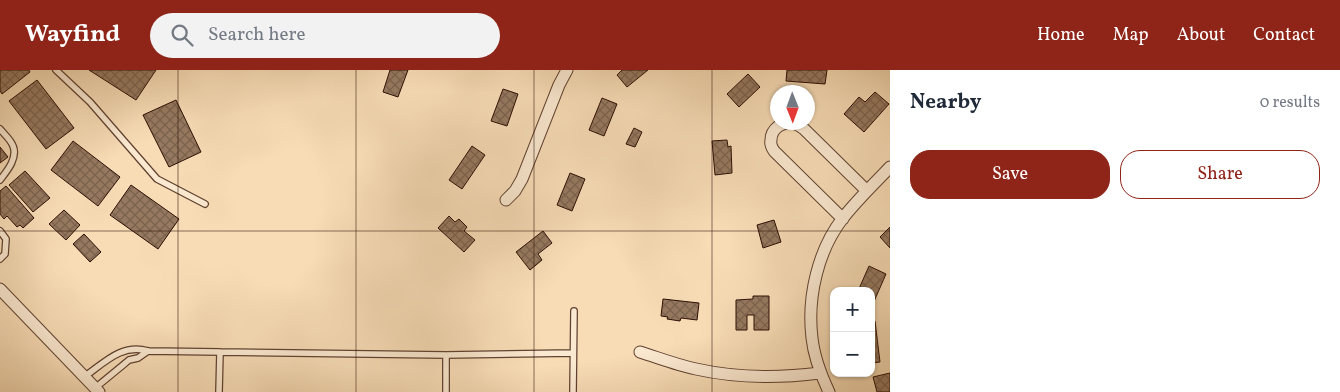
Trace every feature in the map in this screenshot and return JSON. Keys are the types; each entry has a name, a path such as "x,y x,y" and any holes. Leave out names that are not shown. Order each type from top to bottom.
{"street":[{"path":"506,200 515,191 522,179 559,85 567,70"},
{"path":"842,219 774,151 770,142 772,132 786,123 795,123 804,129 867,191"},
{"path":"829,392 820,373 812,338 811,322 817,273 824,253 842,219 890,167"},
{"path":"0,289 97,390"},
{"path":"640,352 695,369 720,374 745,376 820,373"}],"lane":[{"path":"56,70 90,102 157,179 205,204"},
{"path":"0,129 14,146 14,156 0,180"},
{"path":"0,231 6,239 5,254 0,259"},
{"path":"573,392 574,311"},
{"path":"84,377 116,354 128,349 139,348 148,351 446,355 573,353"},
{"path":"97,390 129,360 138,358 148,351"},
{"path":"219,392 220,352"},
{"path":"446,355 446,392"}],"building":[{"path":"0,70 29,70 30,72 2,94 0,91"},
{"path":"89,70 156,70 136,100"},
{"path":"390,70 408,70 398,97 383,92"},
{"path":"622,70 648,70 627,87 617,75"},
{"path":"787,70 827,70 825,84 786,81"},
{"path":"748,74 760,87 739,107 727,94"},
{"path":"37,80 74,128 46,149 9,101"},
{"path":"503,89 518,94 507,126 491,121"},
{"path":"875,92 889,104 864,132 844,114 859,97 865,102"},
{"path":"602,98 617,104 604,136 589,130"},
{"path":"176,100 201,152 169,167 143,115"},
{"path":"634,128 642,132 635,147 626,144"},
{"path":"727,140 728,147 731,146 732,173 715,175 712,141"},
{"path":"73,141 120,177 98,206 51,170"},
{"path":"472,146 485,155 462,189 449,180"},
{"path":"0,147 8,157 0,163"},
{"path":"25,171 50,198 33,212 9,185"},
{"path":"570,173 585,179 572,211 557,205"},
{"path":"131,185 179,219 158,249 110,215"},
{"path":"6,186 34,218 23,228 20,225 17,227 7,216 4,219 0,214 0,191"},
{"path":"64,210 80,225 66,240 49,224"},
{"path":"449,216 455,222 459,219 467,227 464,231 475,240 464,252 438,228"},
{"path":"774,220 781,242 763,248 757,225"},
{"path":"890,227 890,248 880,237"},
{"path":"543,231 552,243 538,254 542,260 530,270 516,252"},
{"path":"84,234 101,252 90,262 73,244"},
{"path":"869,266 886,274 875,299 875,287 860,287"},
{"path":"753,296 769,296 769,330 754,330 754,315 747,315 747,330 736,330 736,300 753,299"},
{"path":"663,299 699,303 697,320 681,318 680,321 661,316"},
{"path":"875,321 880,362 875,363"},
{"path":"890,373 890,392 877,392 873,377"}]}
